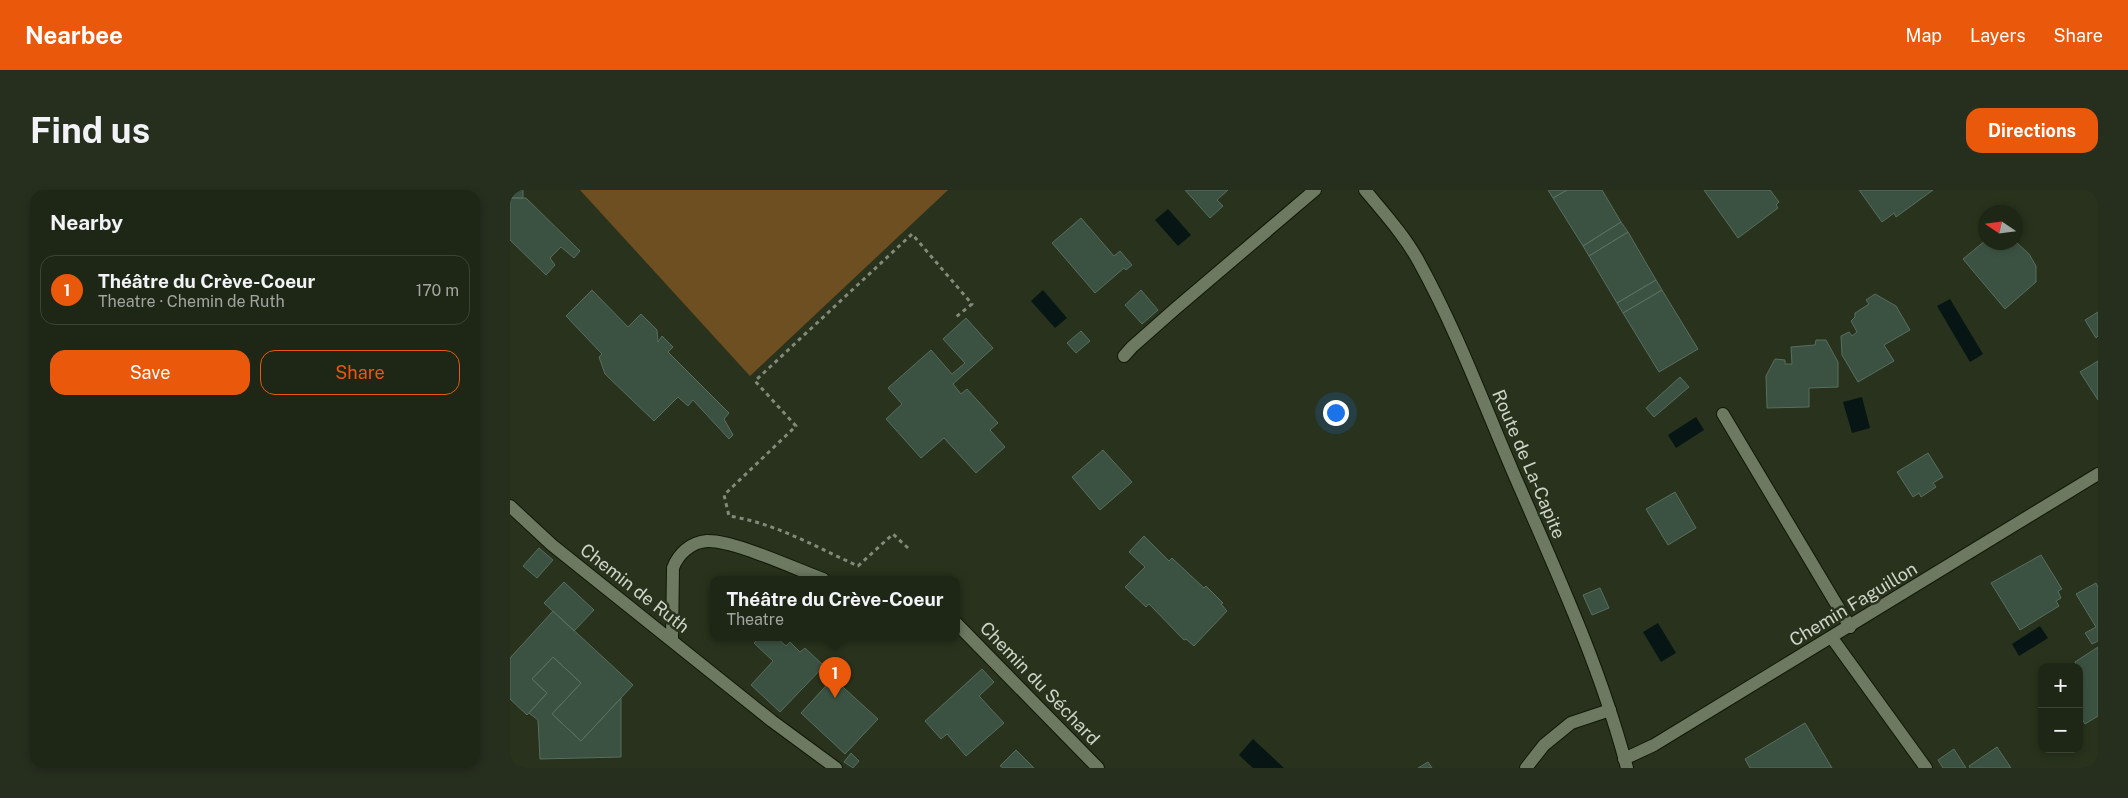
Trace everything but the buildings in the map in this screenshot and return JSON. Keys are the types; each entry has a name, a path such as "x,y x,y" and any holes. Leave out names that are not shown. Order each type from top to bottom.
{"street":[{"path":"1124,356 1168,315 1315,190"},
{"name":"Route de La-Capite","path":"1364,190 1391,221 1419,261 1447,320 1589,650 1610,710 1625,763"},
{"path":"1723,414 1850,627"},
{"name":"Chemin Faguillon","path":"1625,763 2098,474"},
{"name":"Chemin de Ruth","path":"510,506 552,545 772,721 836,768"},
{"path":"672,640 673,568 675,562 685,550 699,542 716,542 735,546 815,576"},
{"name":"Chemin du Séchard","path":"960,627 1098,768"},
{"path":"1832,638 1926,768"},
{"path":"1526,768 1544,745 1571,723 1610,710"}],"path":[{"path":"908,548 894,534 858,566 781,531 747,519 729,516 724,495 796,426 755,380 912,234 972,304 956,317"}],"shaded area":[{"path":"580,190 948,190 750,376"},
{"path":"1168,209 1191,235 1178,246 1155,220"},
{"path":"1043,290 1067,318 1055,328 1031,301"},
{"path":"1950,299 1983,354 1970,362 1937,306"},
{"path":"1862,397 1870,428 1852,433 1843,402"},
{"path":"1696,417 1704,430 1676,448 1668,435"},
{"path":"1658,623 1676,653 1661,662 1643,632"},
{"path":"2040,626 2048,638 2019,656 2012,644"},
{"path":"1253,739 1284,768 1253,768 1239,755"}],"place":[{"name":"Théâtre du Crève-Coeur","path":"835,698"}]}
